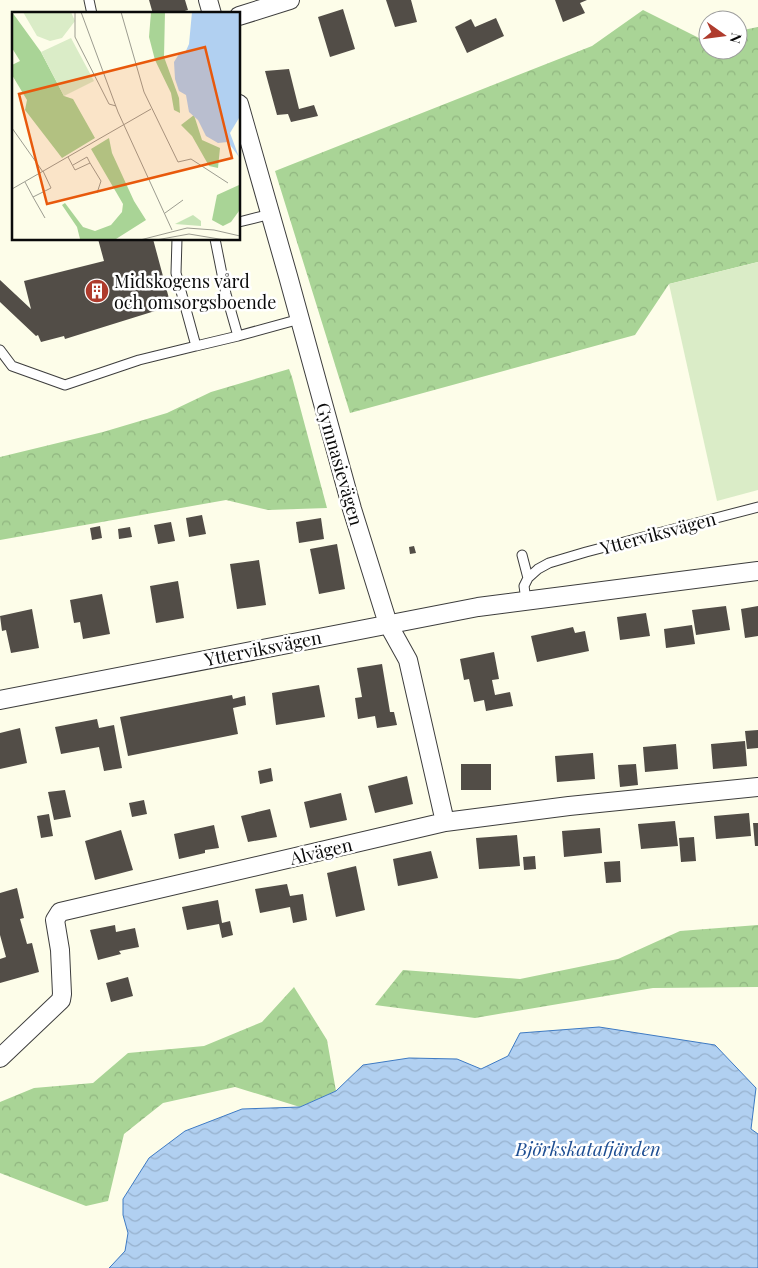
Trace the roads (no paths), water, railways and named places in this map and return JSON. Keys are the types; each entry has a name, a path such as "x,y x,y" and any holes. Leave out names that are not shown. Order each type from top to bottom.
{"street":[{"path":"240,16 290,0"},
{"name":"Gymnasievägen","path":"240,108 352,509 388,624 408,660 445,822"},
{"name":"Ytterviksvägen","path":"0,700 478,607 758,571"},
{"name":"Alvägen","path":"0,1058 61,1000 60,950 55,920 60,912 445,822 568,806 758,787"}],"lane":[{"path":"240,222 270,214"},
{"path":"177,240 176,273 196,346"},
{"path":"215,240 226,294 238,336"},
{"path":"0,350 12,366 65,385 139,360 300,319"},
{"name":"Ytterviksvägen","path":"528,578 538,569 549,563 758,507"},
{"path":"522,555 528,578 524,586 526,600"}],"water":[{"name":"Björkskatafjärden","path":"599,1027 715,1045 756,1088 751,1129 758,1134 758,1268 109,1268 125,1251 128,1233 123,1215 123,1199 149,1158 185,1131 242,1109 300,1107 336,1091 363,1065 409,1058 457,1059 481,1069 508,1056 520,1033"}],"place":[{"name":"Midskogens vård och omsorgsboende","path":"97,291"}]}
